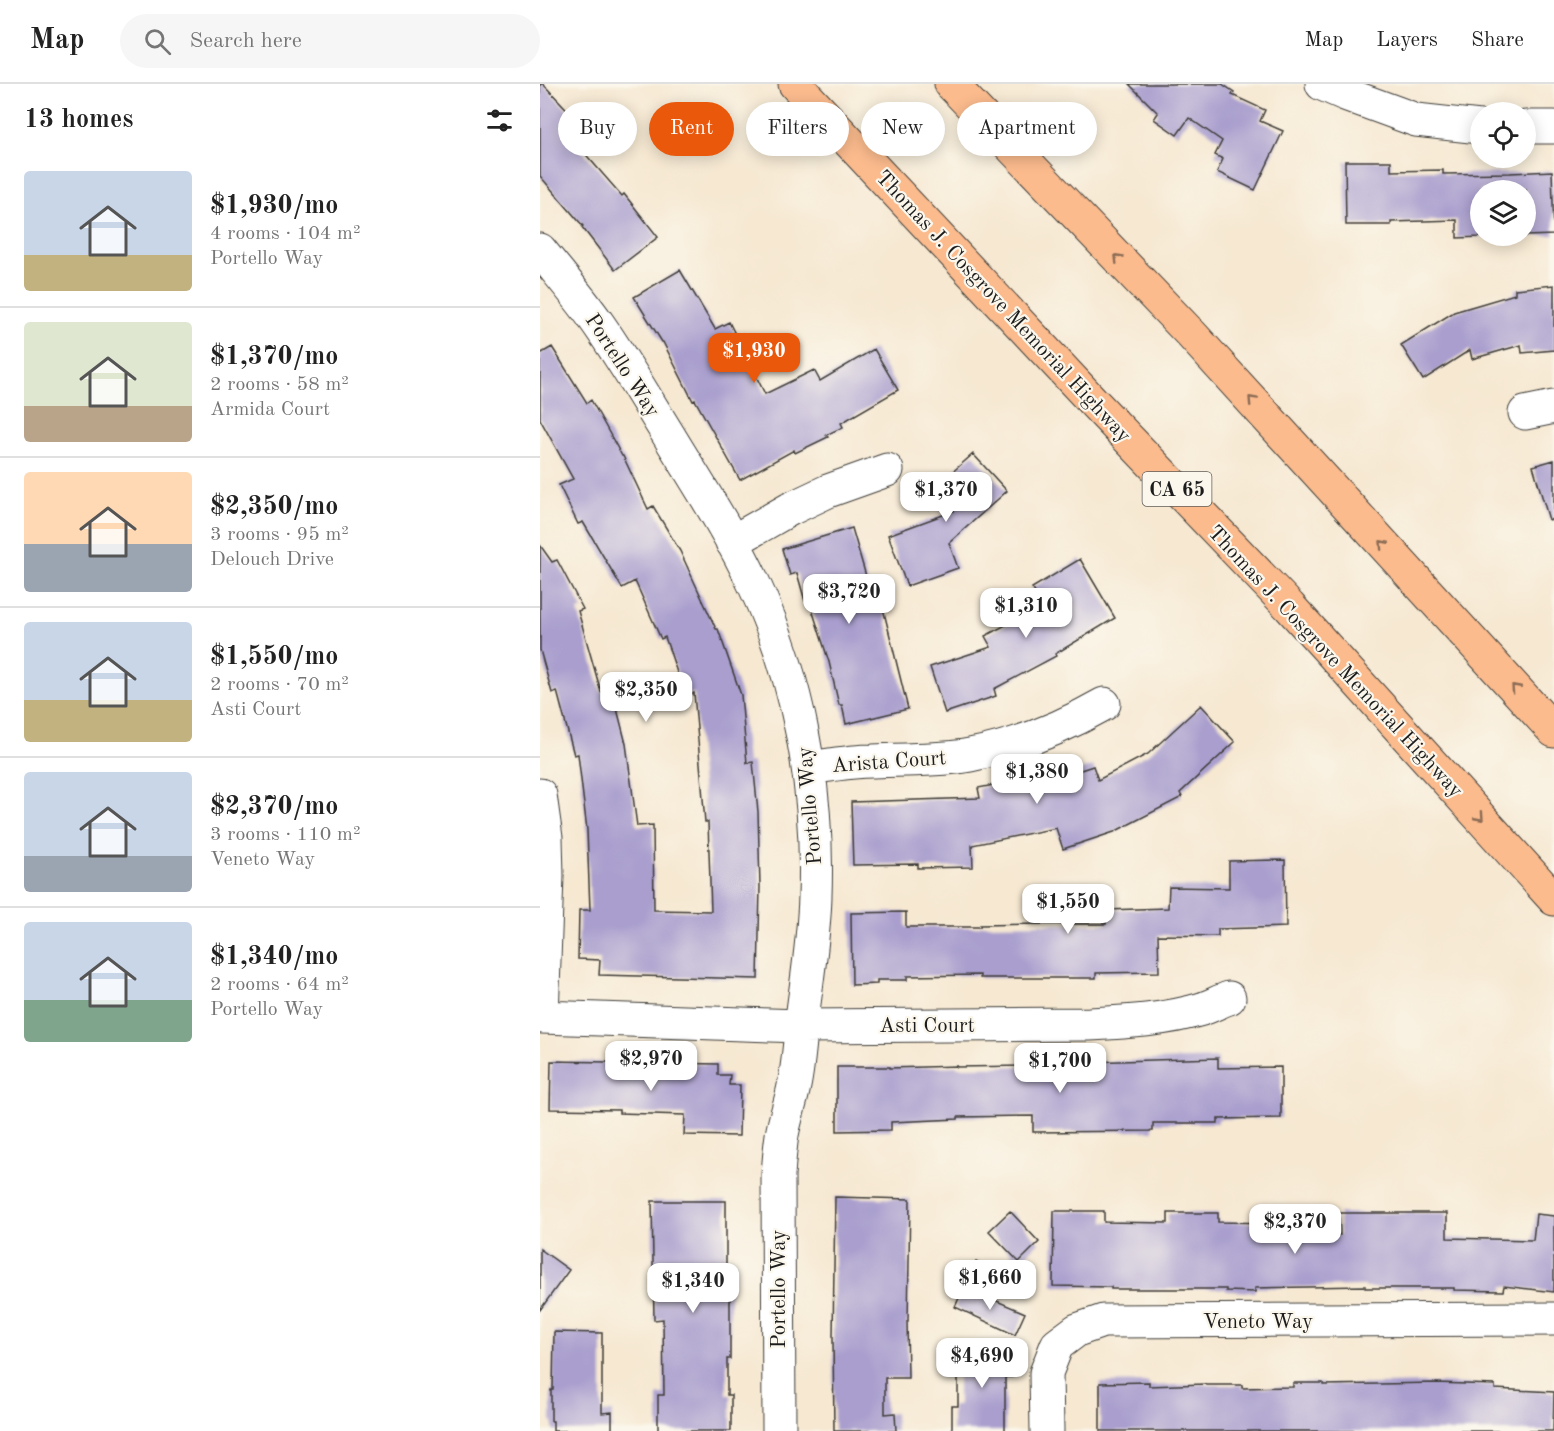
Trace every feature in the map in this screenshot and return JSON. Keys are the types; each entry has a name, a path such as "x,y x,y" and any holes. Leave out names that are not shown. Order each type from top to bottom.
{"highway":[{"name":"Thomas J. Cosgrove Memorial Highway","path":"795,84 1097,406 1289,606 1554,899"},
{"path":"951,84 1191,334 1554,731"}],"street":[{"path":"1322,84 1416,120 1470,126"},
{"path":"1536,127 1554,127"},
{"name":"Portello Way","path":"540,250 600,326 684,460 732,542 754,583 769,620 786,668 799,718 809,768 815,848 815,897 795,1085 782,1134 778,1175 779,1431"},
{"path":"732,542 790,509 828,491 887,470"},
{"name":"Arista Court","path":"809,768 871,761 934,759 969,755 1005,747 1074,721 1104,704"},
{"path":"540,795 546,838 547,876 541,1017"},
{"name":"Asti Court","path":"541,1017 801,1026 1089,1024 1172,1015 1202,1009 1228,998"},
{"name":"Veneto Way","path":"1047,1431 1046,1373 1057,1345 1077,1330 1103,1321 1554,1319"}],"building":[{"path":"540,84 543,84 560,102 558,102 558,156 587,156 622,196 624,194 658,237 615,270 583,226 540,176"},
{"path":"1129,84 1222,84 1234,92 1232,95 1265,110 1260,121 1283,131 1255,190 1217,172 1223,159 1215,155 1222,141 1189,118 1177,135 1154,119 1158,113"},
{"path":"1345,161 1391,161 1391,171 1443,170 1443,174 1552,171 1554,235 1536,236 1536,180 1470,180 1470,237 1457,238 1457,220 1391,222 1391,225 1346,225"},
{"path":"680,270 715,329 729,322 765,394 814,370 820,381 874,349 898,390 841,423 843,427 826,435 828,437 795,453 794,450 740,480 695,400 693,401 663,342 634,297"},
{"path":"1554,285 1554,350 1522,353 1521,345 1472,359 1470,350 1423,380 1401,345 1454,312 1515,294 1515,289"},
{"path":"552,347 587,403 591,400 623,456 648,509 653,506 680,551 718,629 741,695 747,763 753,762 758,812 760,886 758,979 599,975 600,960 578,959 579,910 590,910 587,830 578,754 574,755 557,691 552,693 540,650 540,545 552,562 557,560 583,609 578,611 601,692 612,689 626,744 637,826 653,825 654,910 711,911 708,822 705,822 694,693 685,696 665,637 661,639 635,581 622,588 583,522 578,524 559,485 573,479 540,419 540,354"},
{"path":"973,454 1007,491 949,543 958,568 907,586 888,535 954,511 933,489"},
{"path":"1554,460 1554,519 1549,520 1533,466"},
{"path":"852,528 870,590 878,588 908,709 846,724 809,600 805,601 797,573 790,575 782,549"},
{"path":"1080,559 1115,618 1055,654 1056,656 994,689 996,696 945,713 930,667 991,647 985,636 1043,605 1032,588"},
{"path":"1201,705 1235,742 1180,793 1182,797 1114,832 1063,849 1056,828 972,845 973,867 918,868 918,864 853,865 851,802 980,798 978,788 1015,781 1016,788 1093,766 1098,780 1148,754"},
{"path":"1285,860 1286,927 1218,929 1218,936 1158,935 1159,972 1096,973 1096,978 907,976 907,980 877,980 877,984 852,985 851,913 906,912 906,927 1106,924 1106,910 1168,908 1169,887 1229,888 1229,861"},
{"path":"1218,1058 1218,1068 1281,1067 1281,1118 1218,1119 1218,1123 1153,1123 1153,1131 1033,1132 1033,1116 958,1117 958,1119 891,1122 891,1130 837,1131 837,1067 1032,1066 1063,1065 1063,1059 1088,1059 1088,1062"},
{"path":"551,1061 718,1064 718,1075 730,1075 729,1085 740,1085 739,1136 684,1135 685,1115 619,1113 619,1110 550,1109"},
{"path":"835,1197 910,1199 908,1378 885,1378 885,1414 895,1413 896,1431 834,1431"},
{"path":"652,1201 726,1201 726,1270 730,1270 730,1359 727,1359 727,1395 731,1395 731,1431 658,1431 658,1395 664,1395 663,1319 654,1320"},
{"path":"1010,1211 1039,1242 1019,1262 989,1231"},
{"path":"1054,1211 1104,1211 1104,1222 1168,1223 1168,1213 1218,1213 1218,1222 1275,1223 1275,1236 1340,1235 1339,1213 1447,1213 1447,1238 1533,1240 1536,1214 1554,1216 1554,1292 1504,1286 1503,1291 1454,1290 1454,1288 1365,1288 1365,1286 1255,1288 1255,1292 1226,1291 1226,1289 1111,1289 1111,1287 1053,1286"},
{"path":"540,1249 569,1270 540,1310"},
{"path":"976,1262 1026,1286 965,1285"},
{"path":"964,1287 1025,1313 1015,1335 955,1307"},
{"path":"554,1332 602,1333 602,1413 612,1412 612,1430 553,1431 551,1390 553,1390"},
{"path":"958,1348 1012,1348 1012,1377 1005,1377 1005,1431 952,1431 952,1406 958,1406"},
{"path":"1149,1382 1149,1386 1205,1384 1242,1385 1242,1388 1293,1387 1293,1383 1323,1383 1323,1385 1436,1383 1495,1385 1495,1389 1554,1392 1553,1431 1100,1431 1100,1383"}]}
